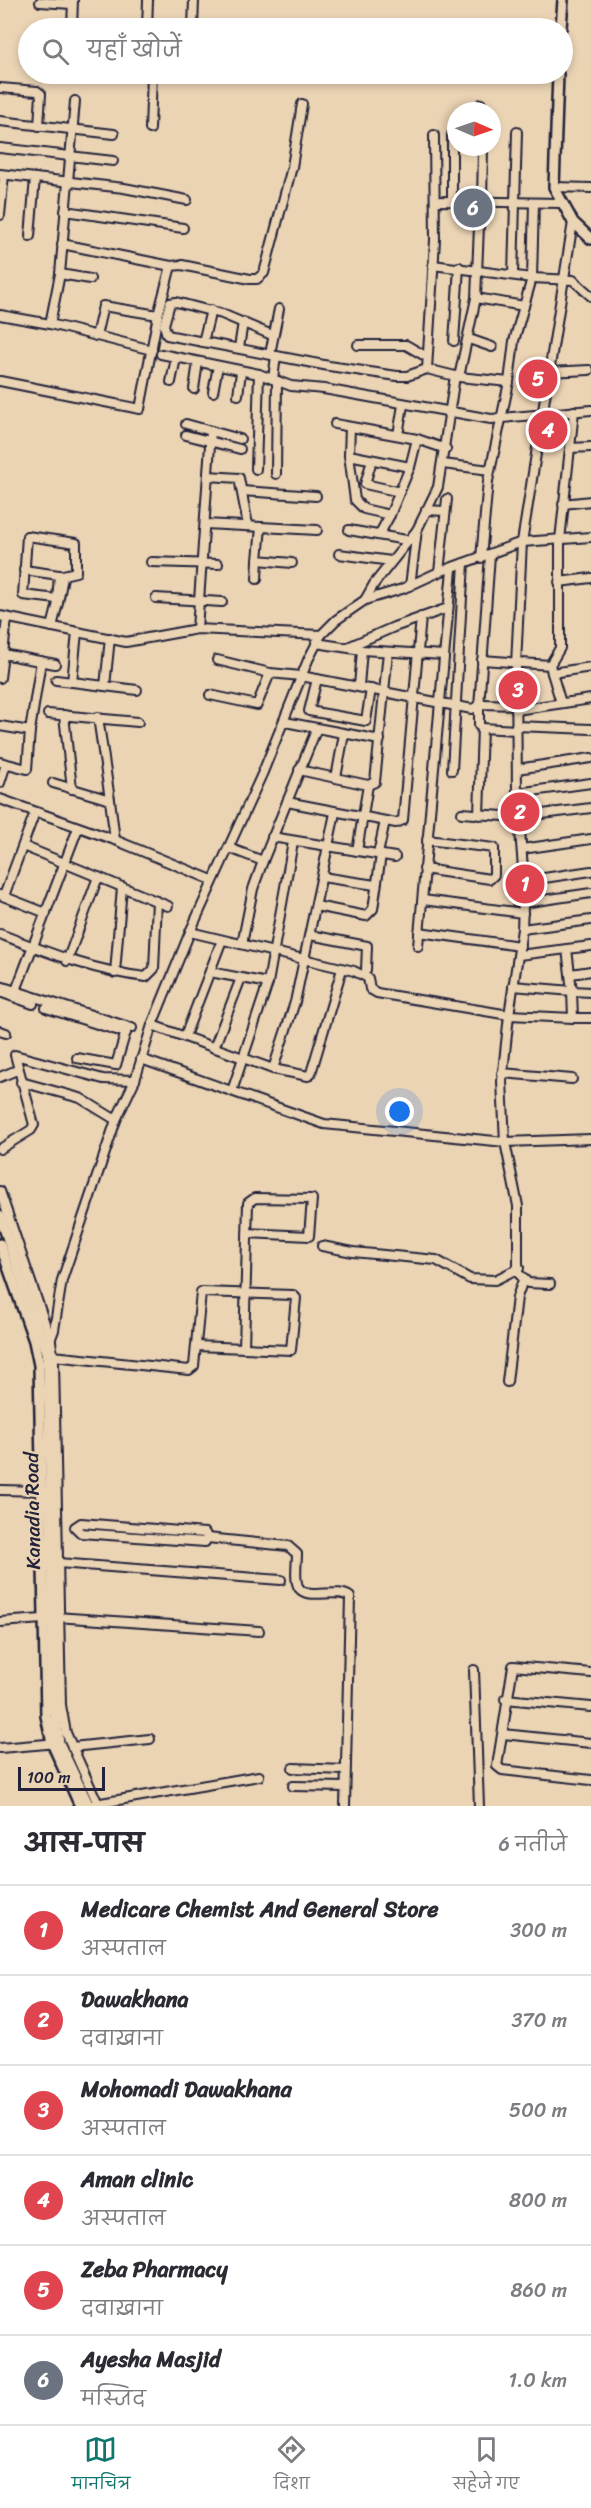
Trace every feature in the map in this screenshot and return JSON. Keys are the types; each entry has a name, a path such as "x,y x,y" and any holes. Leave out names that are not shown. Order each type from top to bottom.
{"main road":[{"path":"562,18 563,0"},
{"path":"558,84 554,187 573,222 591,239"},
{"name":"Kanadia Road","path":"0,1216 50,1358 45,1491 51,1618"},
{"name":"Kanadia Road","path":"0,1244 34,1341 48,1415"},
{"name":"Kanadia Road","path":"45,1491 54,1524 46,1716 76,1767 94,1805"},
{"name":"Kanadia Road","path":"63,1745 80,1806"}],"street":[{"path":"147,18 148,0"},
{"path":"193,18 194,0"},
{"path":"40,2 72,2 72,18"},
{"path":"150,129 152,84"},
{"path":"0,88 37,91 40,94 39,126"},
{"path":"50,324 60,274 75,101"},
{"path":"62,244 171,266 182,265 257,279 264,273 292,167 302,104"},
{"path":"0,121 114,134"},
{"path":"513,274 517,132"},
{"path":"427,369 435,201 434,135"},
{"path":"0,147 112,161"},
{"path":"452,156 452,201"},
{"path":"410,585 417,530 438,487 457,377 469,339 476,298 483,156"},
{"path":"0,215 2,175 124,188 188,200"},
{"path":"30,236 35,178"},
{"path":"554,187 591,188"},
{"path":"435,201 561,203"},
{"path":"481,558 490,470 509,382 514,341 532,278 534,203"},
{"path":"65,211 183,228"},
{"path":"507,1382 517,1297 523,1280 519,1268 518,1206 505,1142 502,1073 523,913 524,881 518,817 516,728 516,664 522,542 573,222"},
{"path":"433,265 479,269 532,278 573,280 591,296"},
{"path":"0,381 140,409 158,315 171,266"},
{"path":"454,341 459,267"},
{"path":"60,274 90,279"},
{"path":"476,298 524,306"},
{"path":"273,335 211,310 176,302 170,303 164,325 167,335 397,376 407,376 427,369 457,377 509,382"},
{"path":"96,336 103,306 158,315"},
{"path":"276,474 273,335 279,309"},
{"path":"203,342 211,310"},
{"path":"0,315 50,324 152,350"},
{"path":"239,348 243,322"},
{"path":"469,339 492,347"},
{"path":"358,345 406,345 427,357"},
{"path":"160,354 259,374 291,386 324,389 450,413 501,419 591,410"},
{"path":"171,382 176,358"},
{"path":"549,372 590,370 591,361"},
{"path":"194,389 198,362"},
{"path":"213,392 218,366"},
{"path":"238,395 241,372"},
{"path":"256,469 259,374"},
{"path":"398,435 403,405"},
{"path":"561,703 551,669 560,648 560,540 574,411"},
{"path":"186,424 240,439"},
{"path":"335,424 417,439 446,449"},
{"path":"350,427 349,455 356,504 364,509 390,515"},
{"path":"197,629 211,431"},
{"path":"186,435 240,449"},
{"path":"380,535 410,467 417,439"},
{"path":"570,448 591,447"},
{"path":"349,455 410,467"},
{"path":"372,459 365,484 400,492"},
{"path":"443,464 490,470"},
{"path":"208,476 239,478 248,525"},
{"path":"242,491 316,496"},
{"path":"439,572 447,499"},
{"path":"563,504 591,501"},
{"path":"426,510 445,511"},
{"path":"205,524 317,530"},
{"path":"257,579 261,527"},
{"path":"349,530 406,540"},
{"path":"365,600 406,540 417,530"},
{"path":"24,570 61,575 76,572 77,545 74,542 27,536 24,570 23,596 58,601"},
{"path":"196,1346 291,1350 296,1298 293,1295 246,1292 201,1292 194,1366 189,1370 50,1358 62,1280 116,1120 135,1080 152,1025 190,932 285,722 301,676 316,643 336,620 365,600 522,542 591,537"},
{"path":"339,554 391,561"},
{"path":"479,814 482,728 479,726 478,707 490,555"},
{"path":"258,560 292,563"},
{"path":"151,562 218,564"},
{"path":"452,770 464,563"},
{"path":"418,946 452,569"},
{"path":"52,627 61,575"},
{"path":"559,582 591,578"},
{"path":"156,598 222,602"},
{"path":"346,648 448,608"},
{"path":"0,678 4,617 111,639 139,641 197,629 321,635"},
{"path":"286,802 363,818 396,823 403,820 421,617"},
{"path":"72,682 77,632"},
{"path":"105,686 111,639"},
{"path":"316,643 362,650 444,655"},
{"path":"359,686 362,650"},
{"path":"299,770 368,785 375,782 388,652"},
{"path":"2,653 55,664"},
{"path":"217,660 270,673 359,686 472,709 482,704 516,707 591,699"},
{"path":"482,660 551,669 591,667"},
{"path":"0,783 3,763 27,768 30,731 41,661"},
{"path":"210,695 257,705 270,673"},
{"path":"316,679 309,711 366,721 371,689"},
{"path":"56,680 137,690"},
{"path":"48,714 138,722"},
{"path":"64,715 72,789"},
{"path":"98,717 115,840"},
{"path":"285,722 380,740"},
{"path":"0,726 30,731"},
{"path":"242,944 253,889 316,728"},
{"path":"482,728 591,729"},
{"path":"336,778 344,734"},
{"path":"517,769 591,758"},
{"path":"53,783 110,800"},
{"path":"517,793 591,783"},
{"path":"357,851 368,785"},
{"path":"0,799 115,840 212,880"},
{"path":"462,813 518,817 591,808"},
{"path":"35,812 2,896 46,913"},
{"path":"273,1069 296,1002 335,813"},
{"path":"316,906 366,916 374,909 375,885 385,821"},
{"path":"19,995 33,947 78,828"},
{"path":"272,837 395,857"},
{"path":"522,849 591,839"},
{"path":"424,868 490,879 494,875 494,848 427,840"},
{"path":"232,1091 268,983 293,842"},
{"path":"22,846 168,906"},
{"path":"229,848 263,861"},
{"path":"524,881 591,871"},
{"path":"322,876 375,885"},
{"path":"67,960 98,877"},
{"path":"116,973 122,887"},
{"path":"523,903 591,893"},
{"path":"423,900 523,913"},
{"path":"0,934 67,960 116,973 146,977 152,974 157,902"},
{"path":"522,929 591,920"},
{"path":"190,932 342,969 368,978 370,989 376,993 509,1015 591,1018"},
{"path":"419,932 519,950 591,946"},
{"path":"310,935 368,946 366,970"},
{"path":"185,1036 222,939"},
{"path":"567,949 571,974 573,1018"},
{"path":"152,1025 273,1069 304,1077 310,1075 342,969"},
{"path":"571,974 591,971"},
{"path":"210,972 268,983"},
{"path":"214,1048 242,978"},
{"path":"0,986 19,995 129,1029 116,1065 77,1058"},
{"path":"513,986 591,992"},
{"path":"0,992 19,995 33,1004"},
{"path":"46,1008 86,1017"},
{"path":"0,1149 31,1130 34,1125 17,1070 15,1055 103,1080 135,1080"},
{"path":"141,1059 324,1124 505,1142 591,1139"},
{"path":"0,1077 17,1070"},
{"path":"502,1073 572,1079"},
{"path":"21,1082 80,1098 116,1120"},
{"path":"0,1191 51,1341"},
{"path":"244,1348 247,1233 250,1199 312,1199 309,1236 247,1233"},
{"path":"322,1246 353,1252 436,1260 470,1279 495,1280 519,1268"},
{"path":"523,1280 528,1283 550,1284"},
{"path":"48,1415 58,1563 51,1618 66,1733 63,1745"},
{"path":"0,1490 45,1491"},
{"path":"54,1524 75,1527 81,1523 205,1533 207,1538 288,1546 297,1554 298,1584 301,1589 308,1592 343,1593 350,1597 345,1806"},
{"path":"58,1563 281,1580"},
{"path":"0,1622 51,1618 259,1631"},
{"path":"591,1673 516,1665 512,1668 505,1699 498,1769 591,1780"},
{"path":"474,1670 479,1806"},
{"path":"505,1699 591,1707"},
{"path":"503,1734 591,1743"},
{"path":"0,1740 0,1748 150,1739"},
{"path":"293,1768 345,1770"},
{"path":"94,1805 259,1776"},
{"path":"293,1786 345,1787"}],"place":[{"name":"Ayesha Masjid","path":"473,208"},
{"name":"Zeba Pharmacy","path":"538,379"},
{"name":"Aman clinic","path":"548,430"},
{"name":"Mohomadi Dawakhana","path":"518,690"},
{"name":"Dawakhana","path":"520,812"},
{"name":"Medicare Chemist And General Store","path":"525,884"}]}
